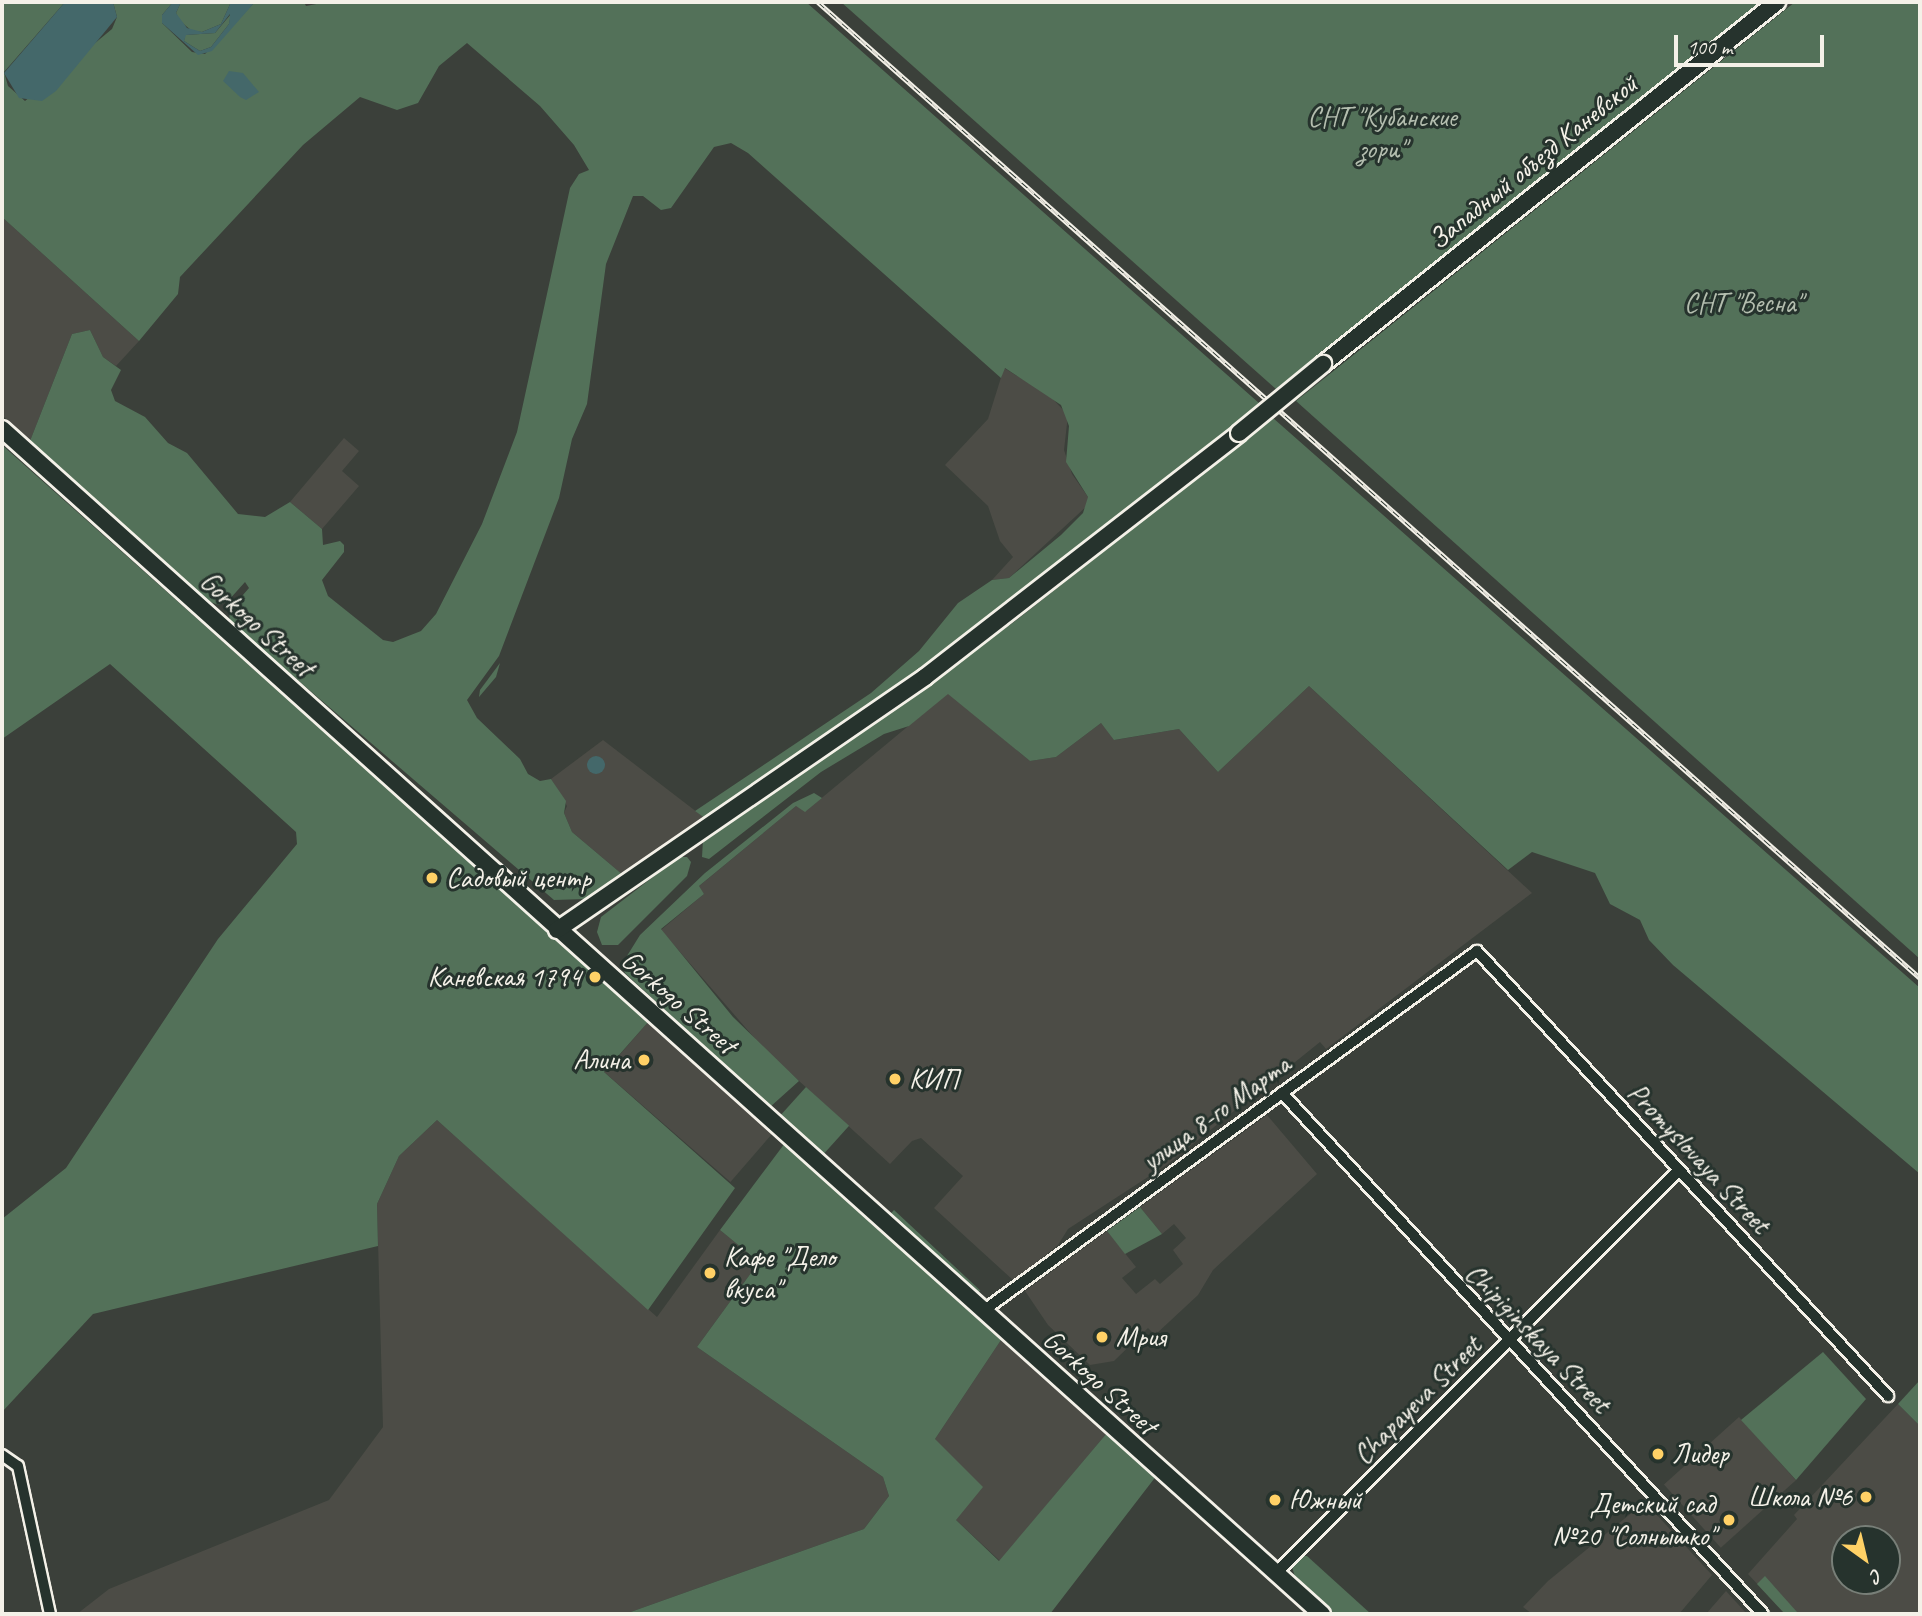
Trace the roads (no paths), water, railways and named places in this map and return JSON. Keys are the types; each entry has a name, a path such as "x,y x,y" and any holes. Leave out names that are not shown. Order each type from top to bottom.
{"main road":[{"name":"Западный объезд Каневской","path":"556,930 925,677 1239,433 1777,2"},
{"name":"Gorkogo Street","path":"2,429 556,930 785,1130 1322,1614"}],"street":[{"name":"улица 8-го Марта","path":"983,1311 1477,951"},
{"name":"Promyslovaya Street","path":"1477,951 1888,1396"},
{"name":"Chipiginskaya Street","path":"1282,1093 1763,1614"},
{"name":"Chapayeva Street","path":"1276,1573 1679,1170"},
{"path":"2,1455 18,1466 50,1614"}],"water":[{"path":"65,2 113,2 117,17 56,91 42,101 19,98 4,73"},
{"path":"173,2 181,2 176,13 187,28 202,32 221,24 231,2 255,2 212,51 198,55 162,23 162,15","holes":["230,14 229,24 211,47 200,51 184,41 186,35 215,33"]},
{"path":"229,71 243,73 259,92 246,100 240,97 223,81"},
{"path":"596,756 602,759 605,765 602,771 596,774 590,771 587,765 590,759"}],"railway":[{"path":"818,2 1920,978"}],"place":[{"name":"Садовый центр","path":"432,878"},
{"name":"Каневская 1794","path":"595,977"},
{"name":"Алина","path":"644,1060"},
{"name":"КИП","path":"895,1079"},
{"name":"Кафе \"Дело вкуса\"","path":"710,1273"},
{"name":"Мрия","path":"1102,1337"},
{"name":"Лидер","path":"1658,1454"},
{"name":"Школа №6","path":"1866,1497"},
{"name":"Южный","path":"1275,1500"},
{"name":"Детский сад №20 \"Солнышко\"","path":"1729,1520"}],"park label":[{"name":"СНТ \"Кубанские зори\"","path":"1382,133"},
{"name":"СНТ \"Весна\"","path":"1743,303"}]}
